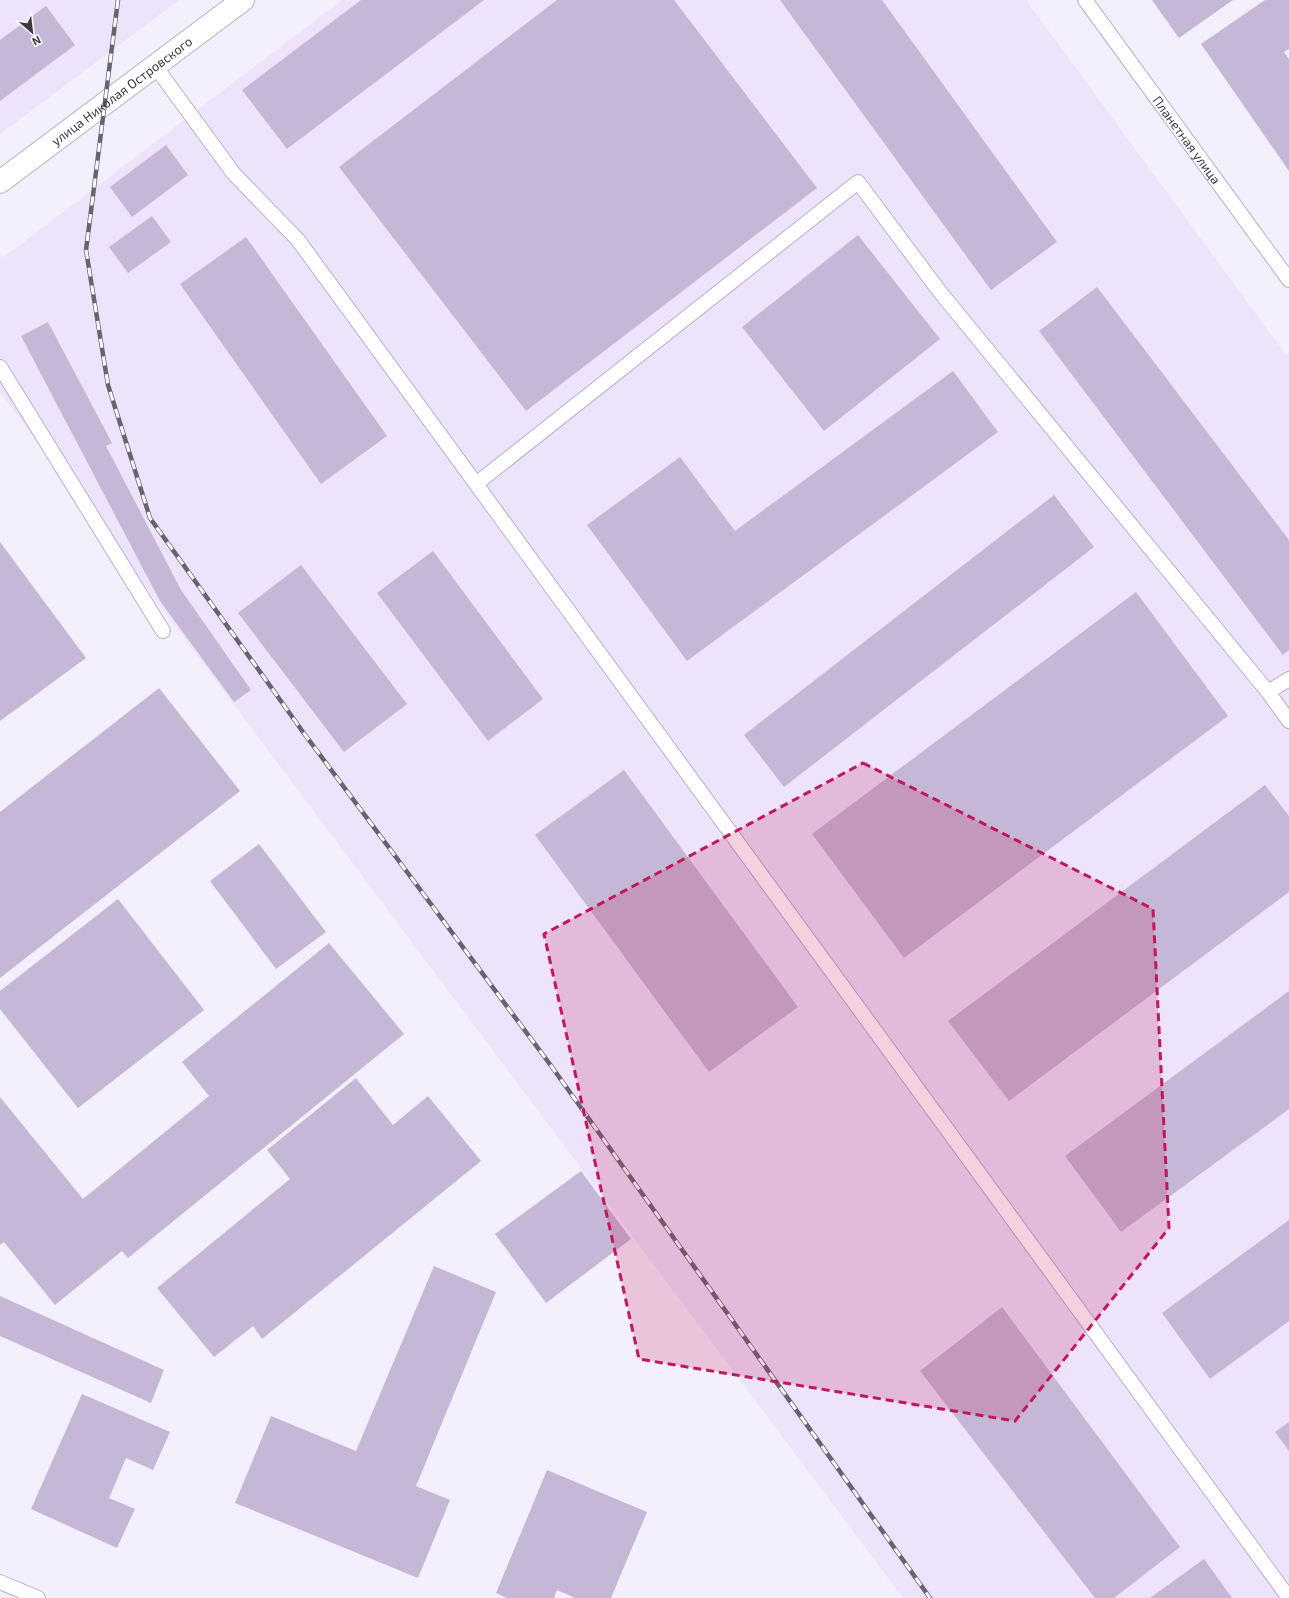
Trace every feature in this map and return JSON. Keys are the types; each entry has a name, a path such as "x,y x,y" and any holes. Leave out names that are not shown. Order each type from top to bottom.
{"street":[{"name":"улица Николая Островского","path":"0,182 155,66 231,4"}],"lane":[{"name":"Планетная улица","path":"1085,0 1289,280"},
{"path":"155,66 234,174 298,240 1289,1598"},
{"path":"476,484 858,182 940,292 1268,692 1289,721"},
{"path":"0,367 163,631"},
{"path":"1268,692 1289,679"},
{"path":"0,1582 38,1598"}],"highlighted area":[{"path":"863,763 1153,909 1169,1228 1015,1421 639,1359 544,934"}],"shaded area":[{"path":"0,0 179,0 0,134"},
{"path":"342,0 1026,0 1286,355 1289,353 1289,1598 903,1598 0,392 0,260"}],"building":[{"path":"361,0 484,0 287,149 242,90"},
{"path":"557,0 674,0 817,188 526,411 339,167"},
{"path":"780,0 882,0 1057,242 991,290"},
{"path":"1152,0 1233,0 1179,38"},
{"path":"1265,0 1289,0 1289,49 1284,52 1289,59 1289,171 1201,44"},
{"path":"46,6 75,45 0,101 0,40"},
{"path":"166,145 188,175 132,217 110,187"},
{"path":"152,216 171,242 128,273 109,247"},
{"path":"858,235 940,339 824,431 742,327"},
{"path":"246,237 387,436 321,484 180,284"},
{"path":"1097,287 1289,540 1289,650 1283,655 1039,331"},
{"path":"48,322 112,443 106,446 181,590 251,690 234,702 160,601 21,336"},
{"path":"953,371 998,432 687,661 587,525 680,457 735,531"},
{"path":"1054,495 1094,547 784,787 744,735"},
{"path":"0,542 86,658 0,721"},
{"path":"433,551 543,699 488,741 377,593"},
{"path":"301,565 407,704 344,752 238,613"},
{"path":"1136,592 1228,716 904,958 812,834"},
{"path":"159,688 240,791 0,978 0,812"},
{"path":"624,770 798,1007 709,1072 535,835"},
{"path":"1265,785 1289,816 1289,892 1009,1101 948,1021"},
{"path":"259,844 326,932 276,969 210,881"},
{"path":"118,899 204,1010 78,1108 0,1009 0,991"},
{"path":"329,943 404,1034 128,1258 122,1251 55,1305 4,1242 0,1245 0,1097 83,1199 209,1096 182,1062"},
{"path":"1289,991 1289,1109 1121,1232 1065,1156"},
{"path":"356,1078 393,1125 428,1096 481,1161 262,1339 253,1326 214,1357 157,1288 290,1179 267,1150"},
{"path":"581,1171 631,1239 546,1303 495,1234"},
{"path":"1289,1220 1289,1321 1210,1379 1162,1313"},
{"path":"434,1266 496,1292 416,1486 450,1500 418,1578 235,1503 271,1416 356,1451"},
{"path":"0,1296 164,1370 151,1403 0,1336"},
{"path":"1002,1307 1180,1547 1114,1598 1095,1598 920,1371"},
{"path":"82,1394 170,1432 153,1470 126,1458 109,1498 135,1509 117,1548 31,1509"},
{"path":"1289,1422 1289,1451 1275,1432"},
{"path":"547,1470 647,1512 611,1598 575,1598 557,1590 554,1598 507,1598 496,1593"},
{"path":"1204,1559 1232,1598 1150,1598"}],"railway":[{"path":"118,0 86,250 108,385 150,518 303,732 552,1067 930,1598"}]}
